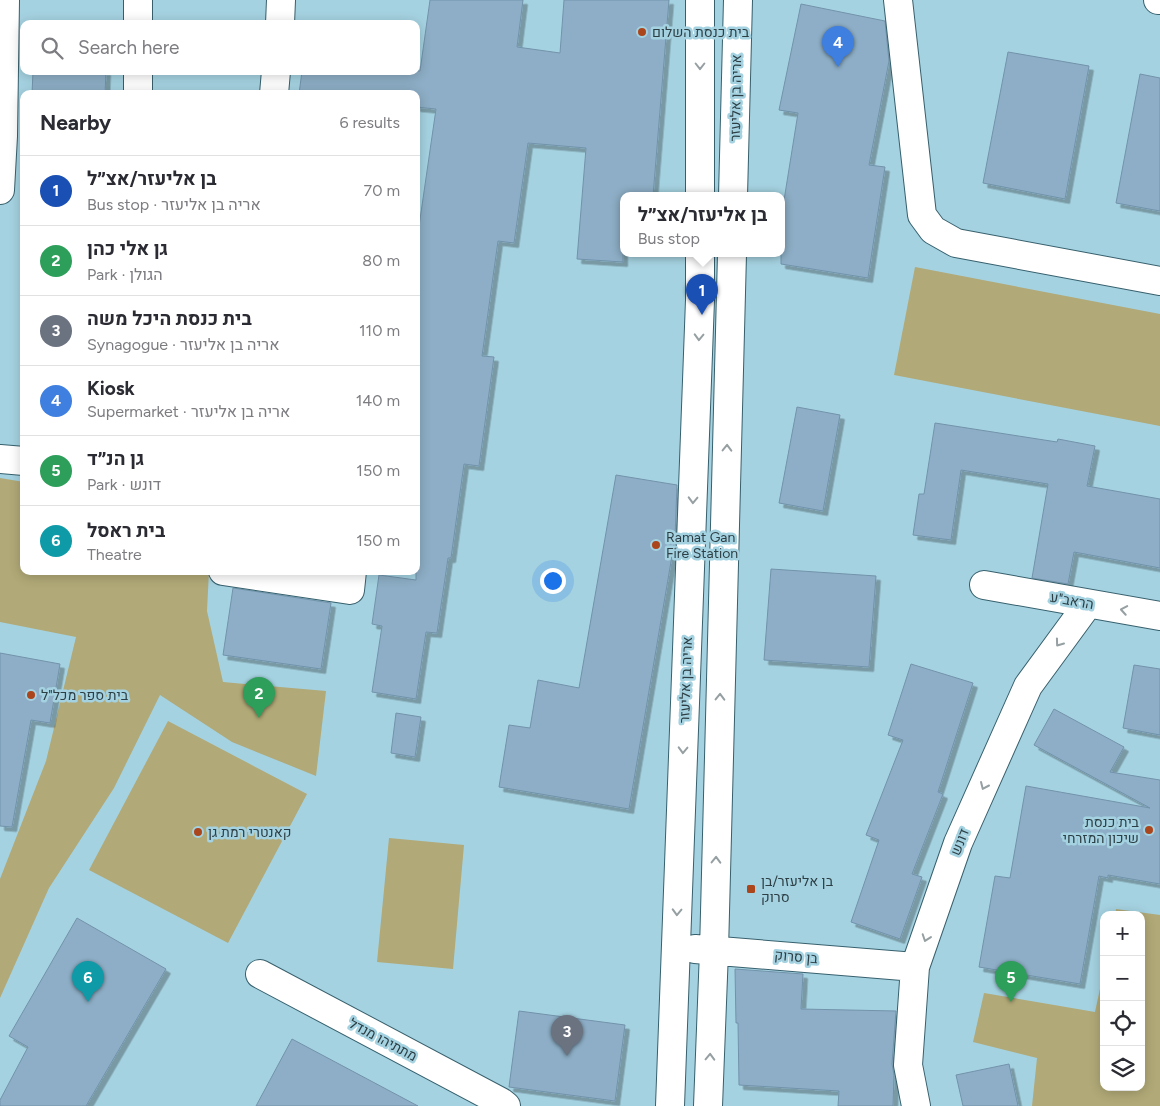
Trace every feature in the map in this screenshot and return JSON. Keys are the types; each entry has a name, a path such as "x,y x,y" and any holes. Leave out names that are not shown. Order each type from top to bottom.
{"street":[{"path":"0,190 3,136 5,0"},
{"path":"138,0 138,20"},
{"path":"280,20 282,0"},
{"path":"700,0 700,192"},
{"name":"אריה בן אליעזר","path":"733,192 738,0"},
{"path":"898,0 922,215 933,230 956,243 1160,281"},
{"path":"138,75 138,90"},
{"path":"274,90 276,75"},
{"name":"אריה בן אליעזר","path":"670,1106 700,300 700,257"},
{"path":"708,1106 714,951 732,257"},
{"path":"0,459 20,460"},
{"path":"271,575 351,580"},
{"name":"הראב\"ע","path":"984,585 1160,616"},
{"name":"דונש","path":"916,1106 908,1065 915,967 958,843 1028,686 1088,604"},
{"name":"בן סרוק","path":"676,946 714,951 915,967"},
{"name":"מתתיהו מנדל","path":"260,974 506,1106"}],"shaded area":[{"path":"915,267 1160,314 1160,426 894,375"},
{"path":"0,478 20,481 20,575 209,575 207,611 223,682 326,691 316,776 232,742 160,695 114,788 49,888 0,998 0,879 46,761 76,637 0,622"},
{"name":"קאנטרי רמת גן","path":"168,721 307,794 228,943 89,870"},
{"path":"389,838 464,845 453,969 377,962"},
{"path":"1145,913 1160,915 1160,1106 1032,1106 1037,1058 973,1042 984,993 1095,1012 1100,989 1100,1091 1145,1091"}],"building":[{"path":"430,0 523,0 517,47 560,53 564,0 669,0 653,192 620,192 620,257 623,257 623,262 577,259 586,148 528,143 514,243 498,241 482,356 494,357 479,466 464,464 451,558 448,558 437,633 426,632 416,699 372,692 382,626 372,624 379,575 416,580 416,575 420,575 420,219 436,109 420,107 420,90 300,90 301,75 420,75"},
{"path":"801,4 885,21 889,61 869,165 885,167 868,278 781,264 781,257 785,257 785,194 798,113 779,110"},
{"path":"1008,52 1089,66 1065,199 983,183"},
{"path":"1140,74 1160,78 1160,211 1116,203"},
{"path":"33,75 106,75 105,90 32,90"},
{"path":"797,407 840,415 823,511 779,503"},
{"path":"935,423 1057,442 1058,439 1095,446 1087,486 1160,499 1160,568 1074,552 1068,584 1032,578 1048,484 961,470 951,540 913,535 919,494 924,494"},
{"path":"616,475 677,485 675,538 629,809 499,787 509,725 530,728 538,680 579,688"},
{"path":"771,569 876,576 869,667 764,660"},
{"path":"233,588 331,603 321,669 223,655"},
{"path":"0,653 60,664 50,723 31,720 12,827 0,826"},
{"path":"911,664 973,683 938,792 943,794 912,874 922,877 900,939 851,922 879,840 866,835 903,740 888,735"},
{"path":"1134,665 1160,669 1160,735 1123,728"},
{"path":"1054,709 1124,747 1110,772 1160,780 1160,884 1108,875 1108,878 1099,876 1080,984 979,967 995,876 1010,878 1026,786 1150,808 1034,745"},
{"path":"396,713 421,717 415,757 391,753"},
{"path":"77,918 166,969 86,1106 0,1106 0,1100 28,1047 9,1036"},
{"path":"735,969 803,974 801,1009 896,1011 892,1064 894,1075 893,1106 838,1106 839,1091 739,1085"},
{"path":"519,1011 625,1025 615,1101 509,1087"},
{"path":"292,1039 418,1106 256,1106"},
{"path":"1009,1064 1018,1106 963,1106 956,1075"}],"place":[{"name":"בית כנסת השלום","path":"642,32"},
{"name":"Kiosk","path":"838,67"},
{"name":"בן אליעזר/אצ״ל","path":"702,315"},
{"name":"Ramat Gan Fire Station","path":"656,545"},
{"name":"בית ספר מכל\"ל","path":"31,695"},
{"name":"גן אלי כהן","path":"259,718"},
{"name":"בית כנסת שיכון המזרחי","path":"1149,830"},
{"name":"קאנטרי רמת גן","path":"198,832"},
{"name":"בן אליעזר/בן סרוק","path":"751,889"},
{"name":"בית ראסל","path":"88,1002"},
{"name":"גן הנ״ד","path":"1011,1002"},
{"name":"בית כנסת היכל משה","path":"567,1056"}]}
